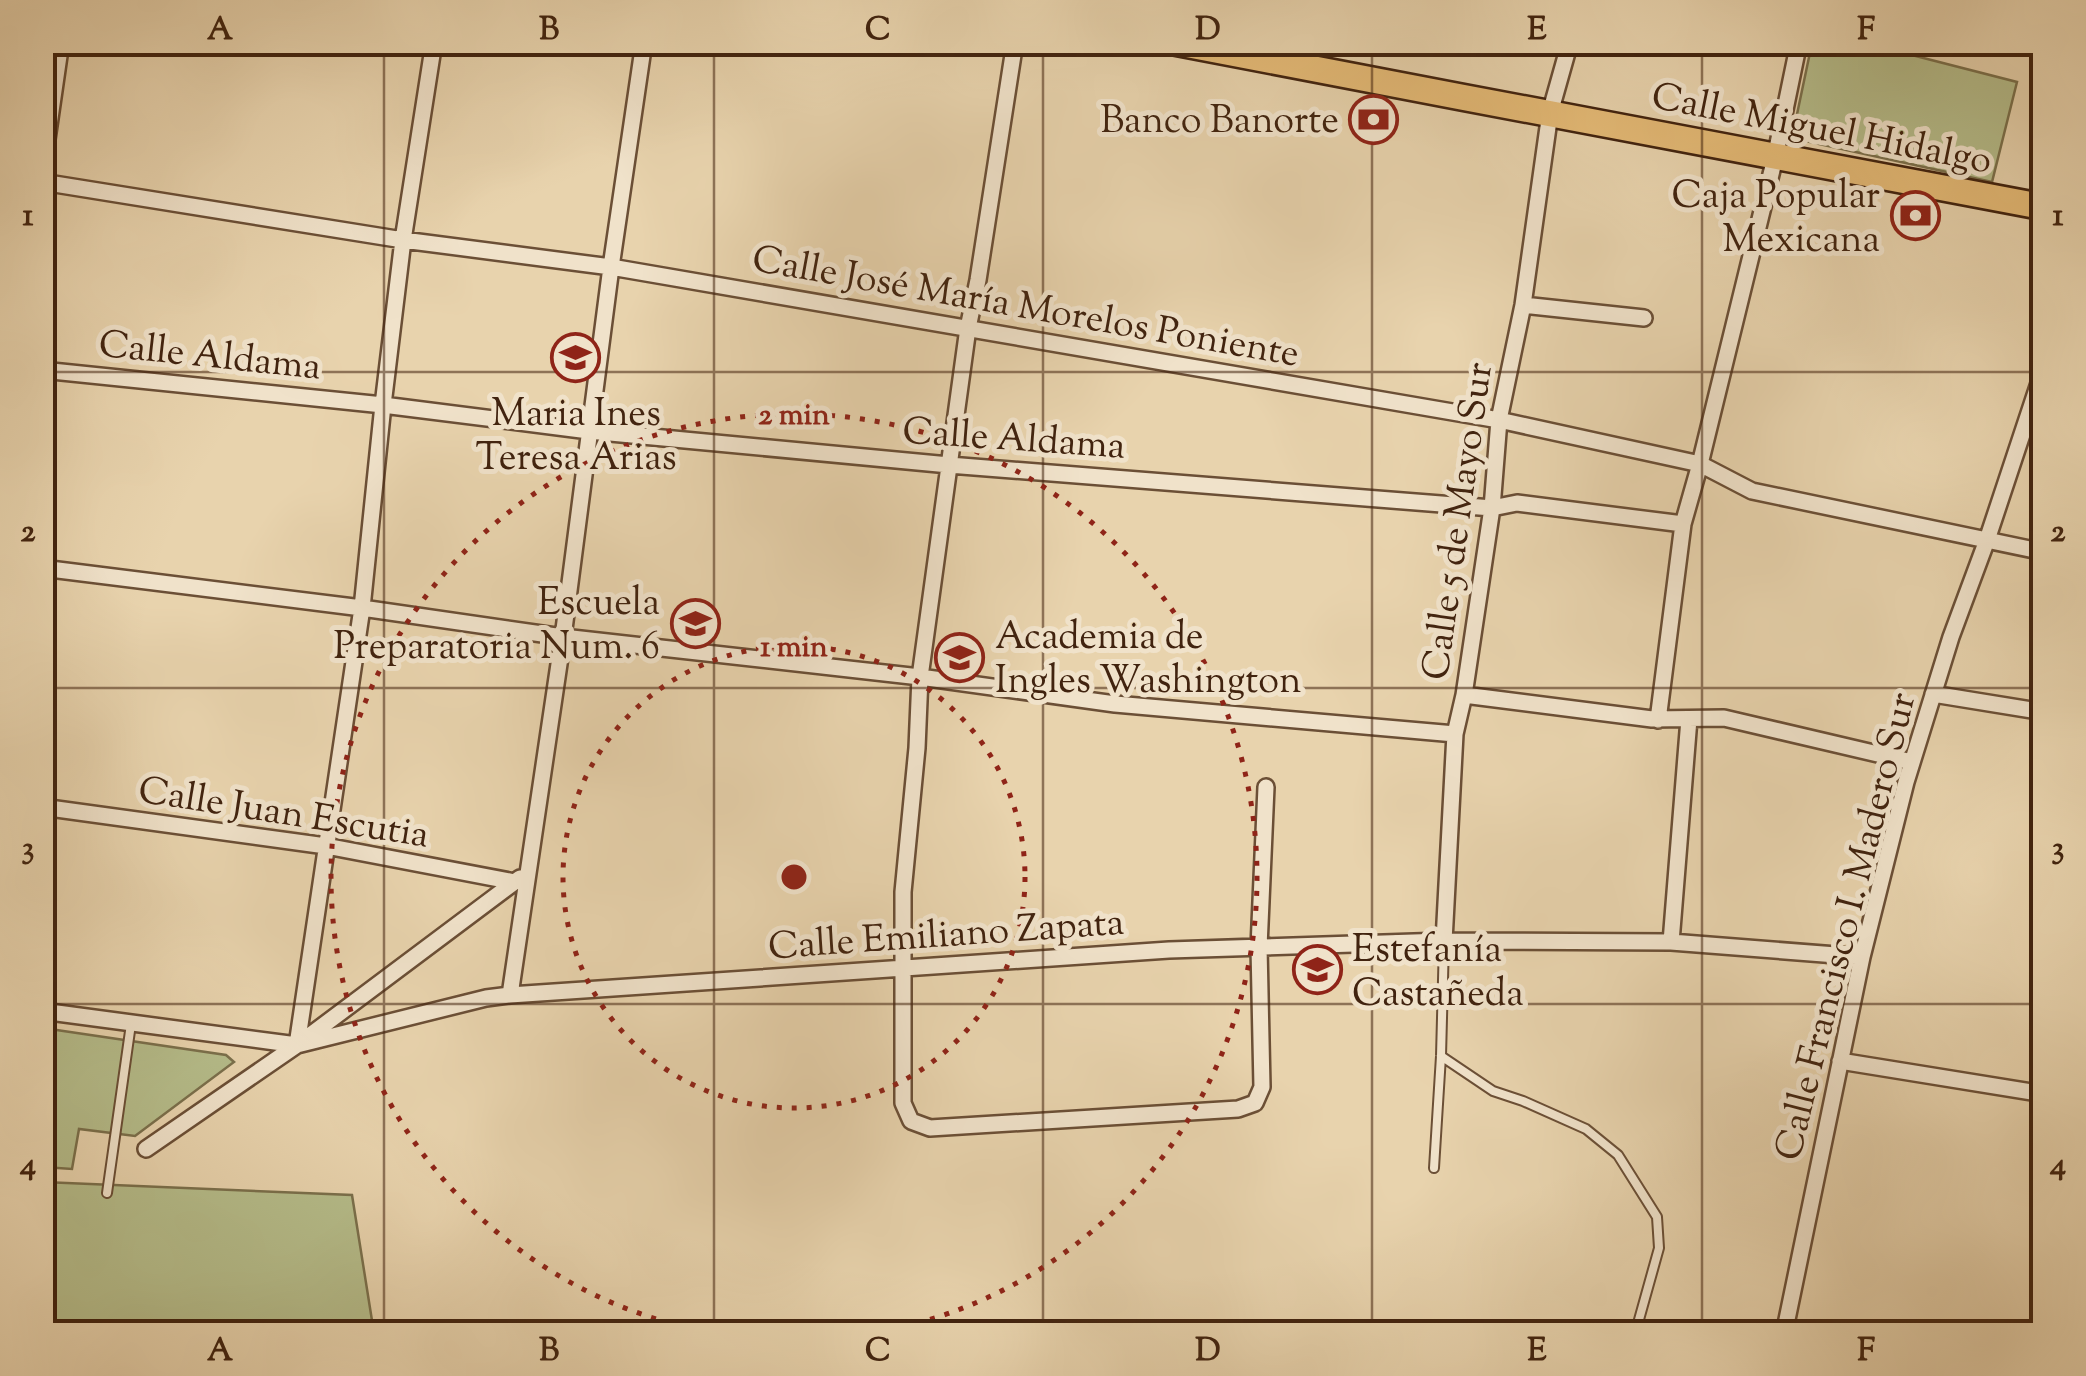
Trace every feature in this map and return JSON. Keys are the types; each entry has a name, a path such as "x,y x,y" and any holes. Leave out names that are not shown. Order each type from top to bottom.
{"main road":[{"name":"Calle Miguel Hidalgo","path":"1174,42 2044,206"}],"street":[{"path":"42,174 61,42"},
{"path":"296,1044 362,608 403,240 434,42"},
{"path":"510,995 521,877 564,636 644,42"},
{"path":"1015,42 968,328 920,677 903,892 903,1103 911,1121 930,1128 1238,1109 1256,1103 1262,1087 1259,947 1266,787"},
{"name":"Calle 5 de Mayo Sur","path":"1444,941 1455,734 1492,508 1499,420 1522,305 1550,112 1570,42"},
{"path":"1658,720 1683,524 1775,158 1799,42"},
{"name":"Calle José María Morelos Poniente","path":"42,182 403,240 611,268 1499,420 1700,464 1752,491 2044,552"},
{"path":"1522,305 1644,318"},
{"name":"Calle Francisco I. Madero Sur","path":"1784,1334 1862,957 1912,762 2044,368"},
{"name":"Calle Aldama","path":"42,370 383,405 589,431 949,465 1492,508 1516,503 1683,524"},
{"path":"42,568 1115,704 1455,734"},
{"path":"1933,694 2044,712"},
{"path":"1464,695 1658,720 1724,718 1912,762"},
{"path":"1671,942 1689,719"},
{"name":"Calle Juan Escutia","path":"42,808 521,877"},
{"path":"146,1149 296,1044 521,877"},
{"name":"Calle Emiliano Zapata","path":"42,1010 296,1044 510,995 1170,950 1444,941 1671,942 1862,957"},
{"path":"1840,1061 2044,1094"}],"lane":[{"path":"1434,1168 1444,941"},
{"path":"107,1193 132,1023"},
{"path":"1441,1056 1492,1091 1586,1129 1618,1155 1657,1217 1659,1248 1636,1334"}],"green space":[{"path":"1812,43 1865,43 2017,82 1992,182 1792,138"},
{"path":"43,1028 226,1055 234,1062 135,1136 79,1129 72,1169 43,1167"},
{"path":"43,1182 352,1195 374,1333 43,1334"}],"place":[{"name":"Banco Banorte","path":"1374,119"},
{"name":"Caja Popular Mexicana","path":"1915,216"},
{"name":"Maria Ines Teresa Arias","path":"576,358"},
{"name":"Escuela Preparatoria Num. 6","path":"695,623"},
{"name":"Academia de Ingles Washington","path":"960,657"},
{"name":"Estefanía Castañeda","path":"1317,970"}]}
